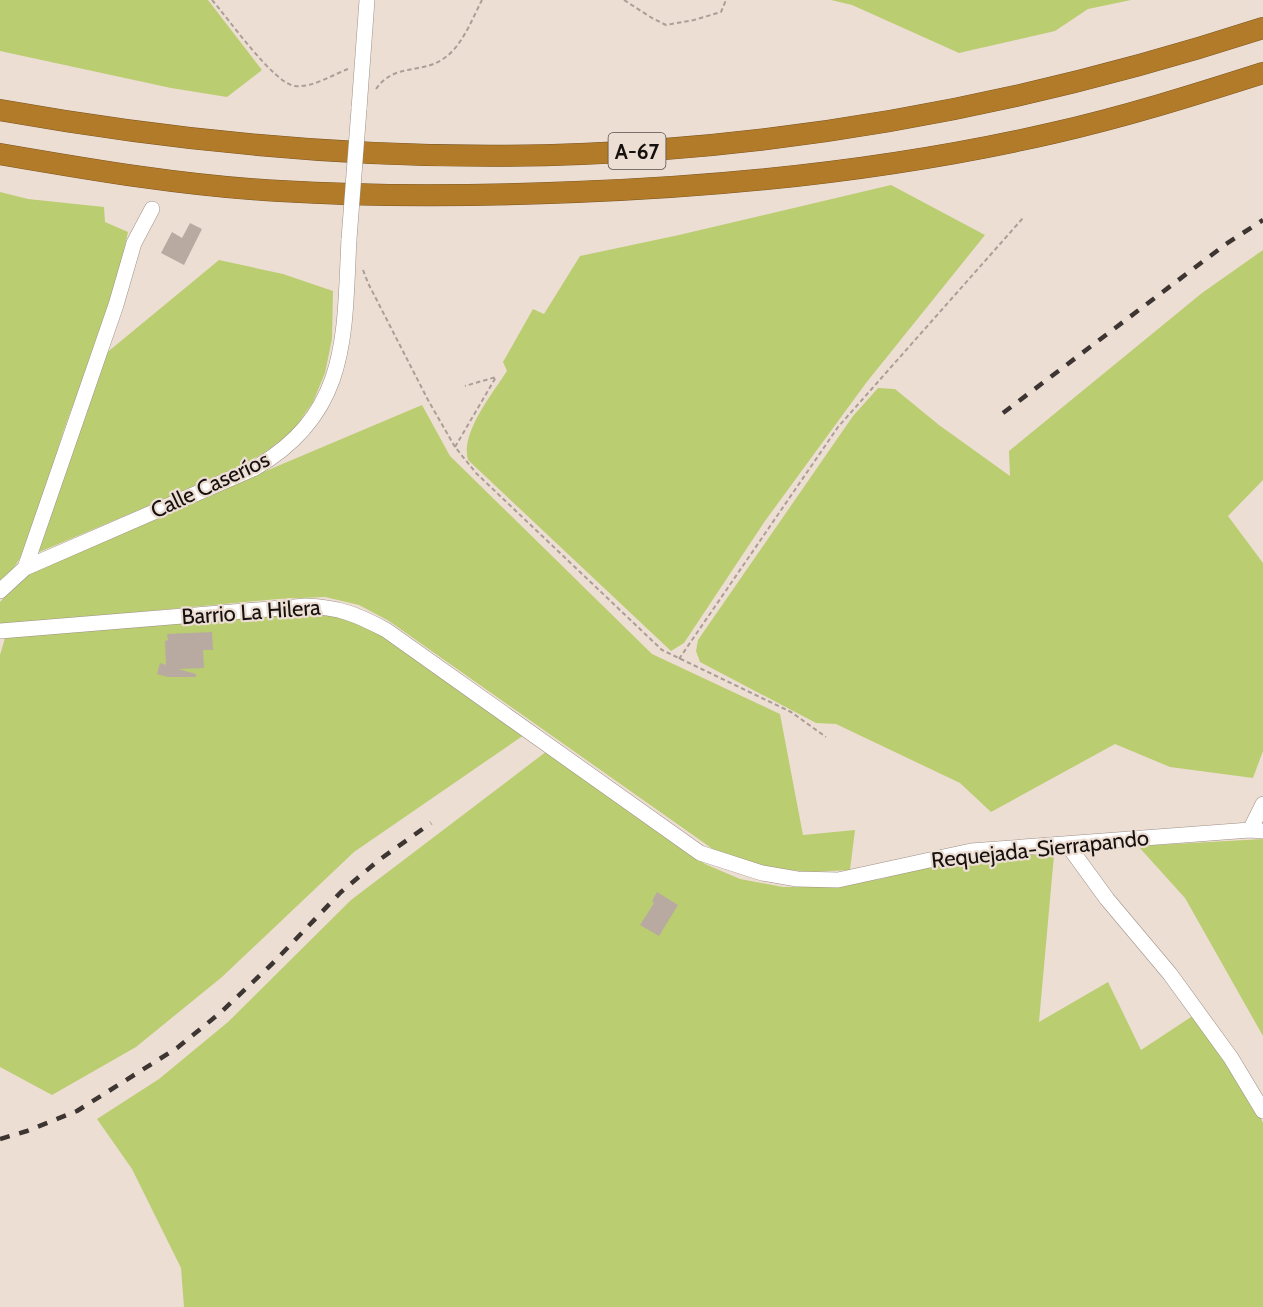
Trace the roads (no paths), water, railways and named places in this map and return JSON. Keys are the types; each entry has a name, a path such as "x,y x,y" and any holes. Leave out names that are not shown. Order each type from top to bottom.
{"highway":[{"name":"A-67","path":"0,110 142,132 308,148 399,153 527,155 652,150 757,140 944,110 1083,80 1263,28"},
{"name":"A-67","path":"0,154 111,172 278,191 486,195 642,189 760,181 836,172 983,148 1055,133 1263,73"}],"street":[{"name":"Calle Caseríos","path":"0,591 25,568 268,461 291,442 316,412 338,367 343,332 367,0"},
{"name":"Calle Caseríos","path":"25,568 116,304 134,243 152,208"},
{"name":"Barrio La Hilera","path":"0,631 306,606 344,610 386,630 565,756"},
{"name":"Requejada-Sierrapando","path":"565,756 700,853 762,873 798,879 838,880 971,851 1257,830"},
{"path":"1257,830 1263,804"},
{"path":"1067,844 1107,899 1170,974 1231,1058 1263,1111"}],"railway":[{"path":"1003,413 1226,244 1263,220"},
{"path":"0,1139 77,1111 177,1048 220,1013 272,964 341,892 379,860 431,823"}]}
